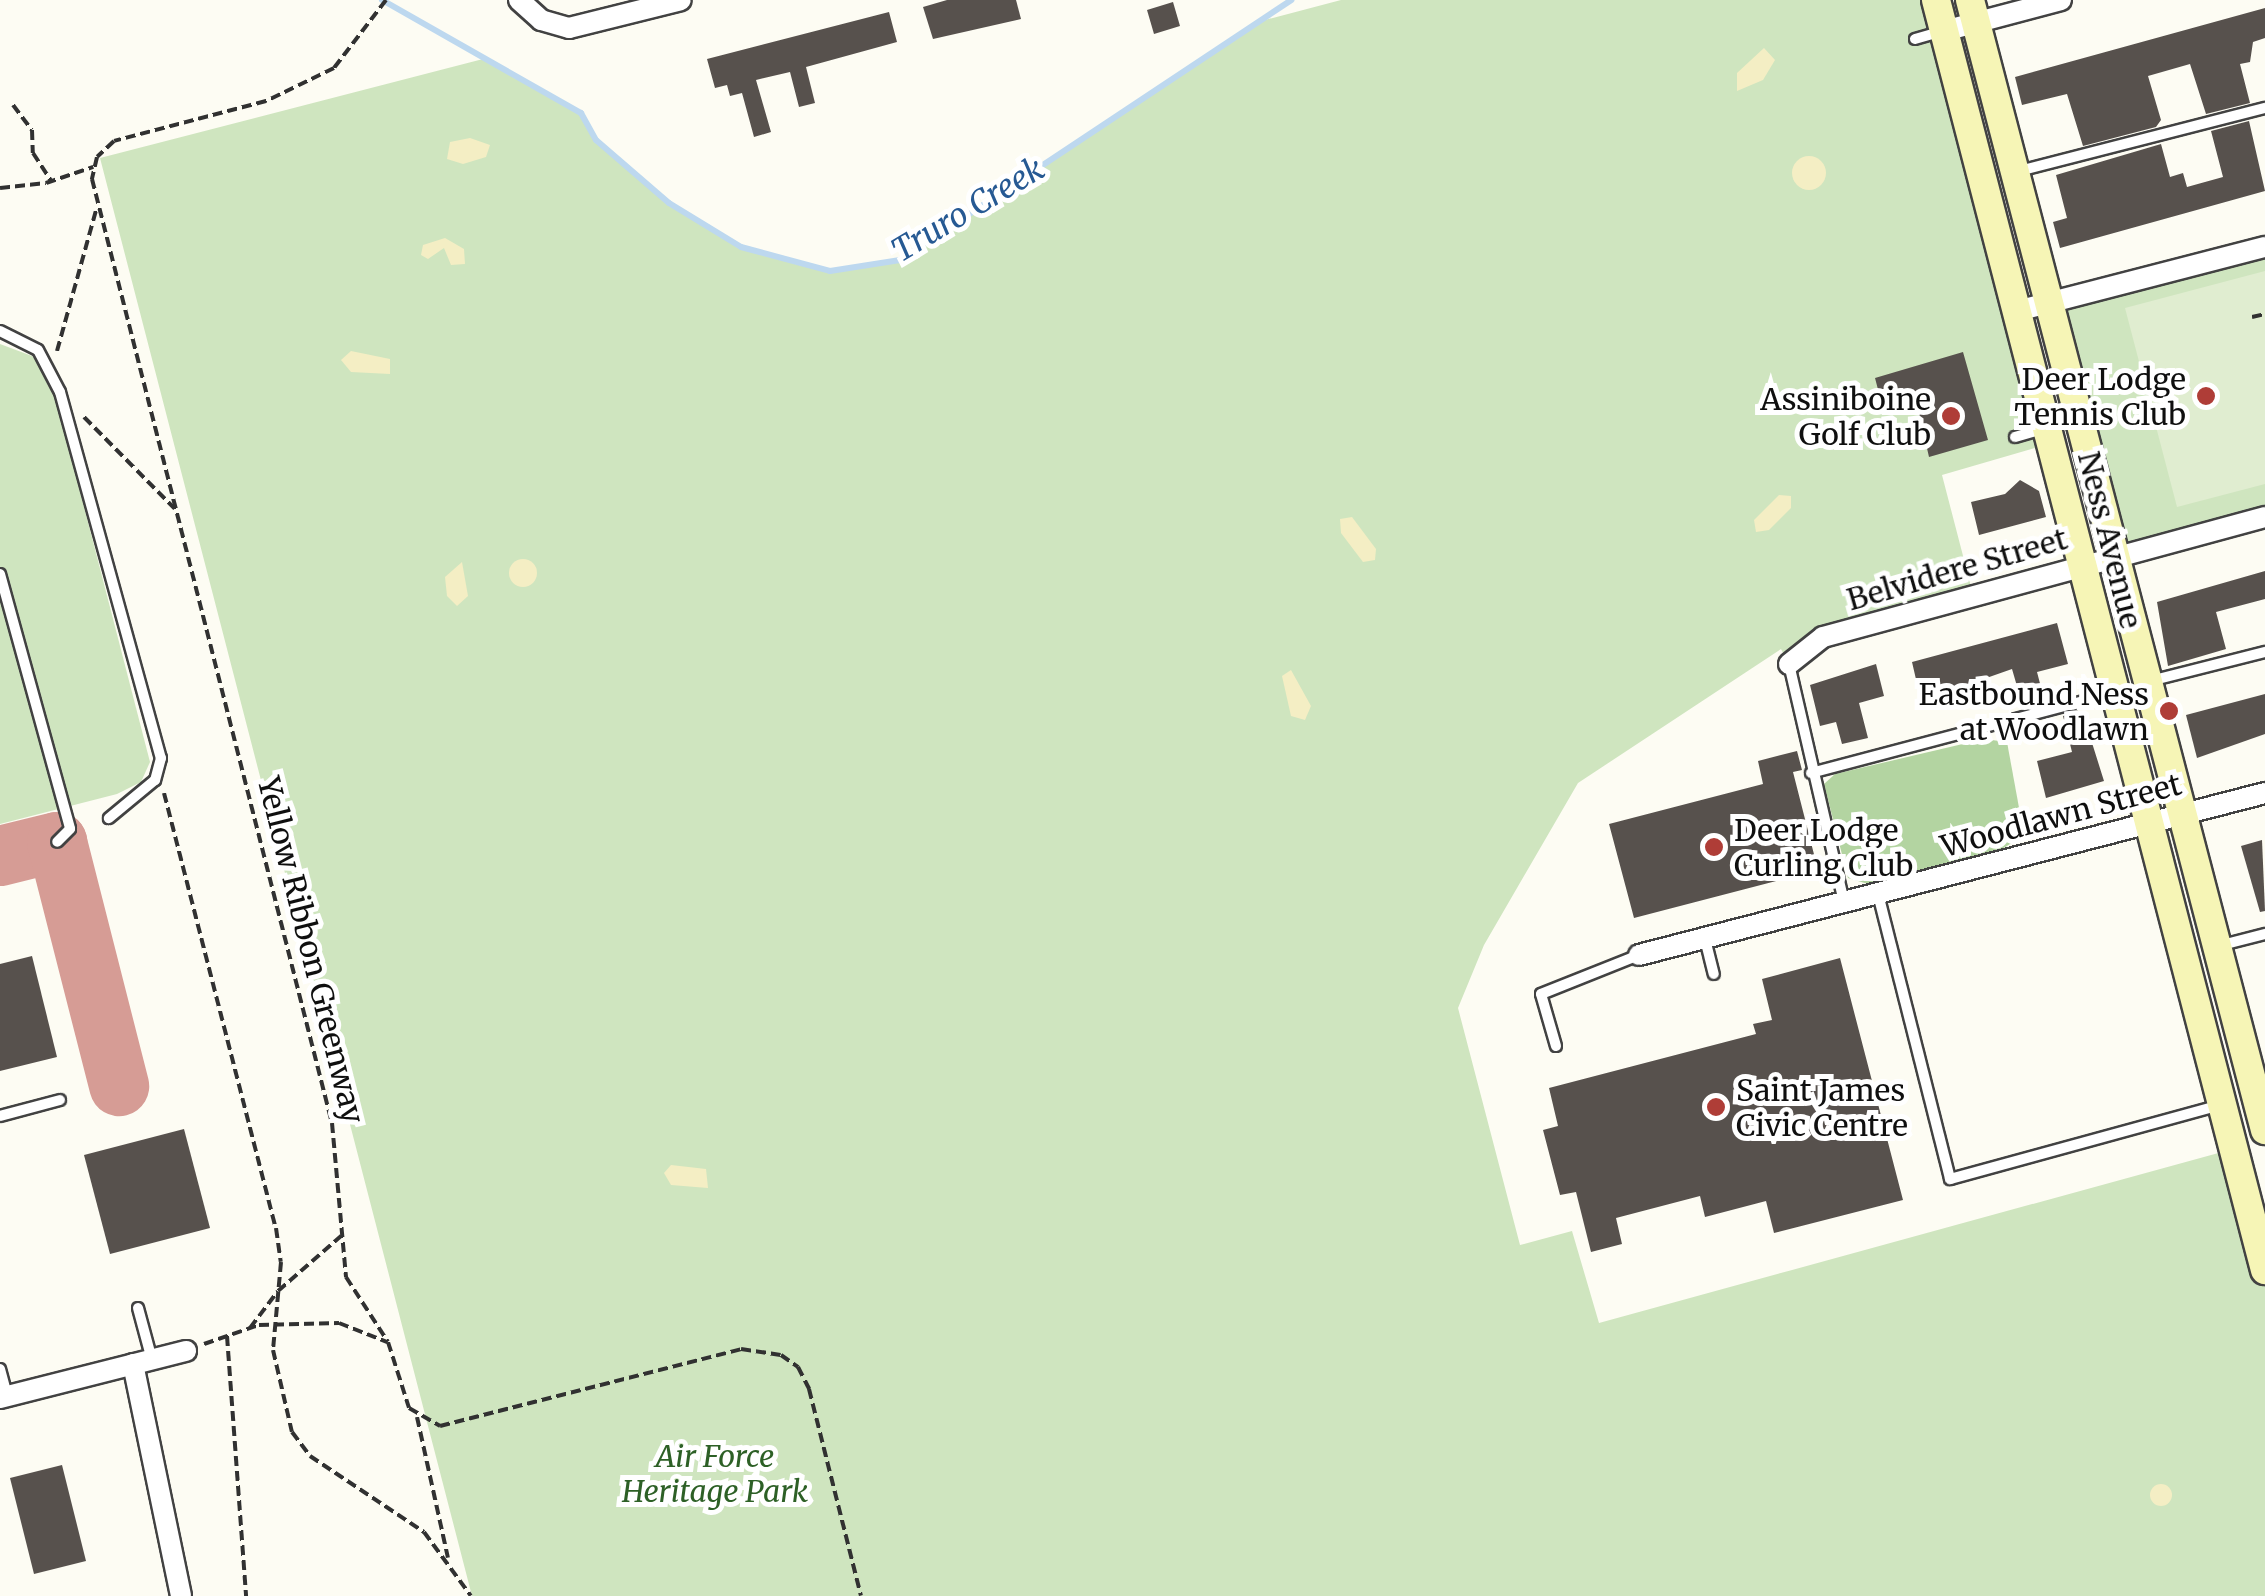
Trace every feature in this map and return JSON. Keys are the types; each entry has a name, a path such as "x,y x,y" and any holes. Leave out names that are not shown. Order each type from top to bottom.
{"main road":[{"name":"Ness Avenue","path":"1939,1 2265,1270"},
{"name":"Ness Avenue","path":"1973,11 2218,946 2261,1095 2265,1130"}],"street":[{"path":"519,0 541,20 569,28 681,0"},
{"path":"1944,31 1973,11 2061,0"},
{"path":"2017,310 2265,246"},
{"name":"Belvidere Street","path":"1789,664 1822,638 2265,517"},
{"name":"Woodlawn Street","path":"1639,955 2265,793"},
{"path":"2222,1105 2261,1095"},
{"path":"3,1398 186,1351"},
{"path":"142,1362 181,1596"}],"lane":[{"path":"1915,40 1944,31"},
{"path":"2015,172 2265,108"},
{"path":"0,331 38,350 60,392 141,668 161,758 155,780 110,818"},
{"path":"2015,437 2048,428"},
{"path":"0,574 70,830 57,842"},
{"path":"2150,682 2265,652"},
{"path":"1789,664 1811,773 1844,903"},
{"path":"1811,773 2116,693"},
{"path":"1878,894 1950,1179 2222,1105"},
{"path":"2218,946 2265,934"},
{"path":"1704,939 1714,974"},
{"path":"1556,1046 1541,994 1639,955"},
{"path":"0,1116 60,1100"},
{"path":"138,1308 142,1362"},
{"path":"0,1369 3,1398"}],"path":[{"path":"0,188 51,181 93,166 114,141 275,98 334,68 363,36 386,0"},
{"path":"13,105 32,130 32,153 51,181"},
{"name":"Yellow Ribbon Greenway","path":"93,166 98,206 332,1123 346,1277 388,1342 403,1395 417,1416 448,1559"},
{"path":"54,380 98,206"},
{"path":"2252,317 2265,314"},
{"path":"60,392 175,509"},
{"path":"158,769 276,1228 278,1292 272,1325 292,1432 310,1456 424,1532 448,1559 471,1596"},
{"path":"250,1328 278,1292 341,1236"},
{"path":"186,1351 250,1328 272,1325 339,1323 388,1342"},
{"path":"227,1336 246,1596"},
{"path":"417,1416 448,1426 741,1349 781,1354 798,1366 808,1390 861,1596"}],"green space":[{"name":"Assiniboine Golf Club","path":"1341,0 1936,0 2052,443 1942,475 1974,598 1823,637 1789,664 1781,649 1578,783 1484,945 1458,1008 1520,1245 1572,1231 1599,1323 2233,1149 2265,1270 2265,1596 472,1596 100,158 483,59 581,113 596,140 668,202 741,247 830,271 900,260 1261,21"},
{"path":"2265,247 2265,517 2116,556 2049,302"},
{"name":"Deer Lodge Tennis Club","path":"2265,271 2265,484 2177,507 2125,308"},
{"path":"0,344 32,356 50,375 150,762 141,782 117,794 0,824"},
{"path":"1984,739 2007,742 2024,835 1996,853 1868,884 1848,878 1824,784 1835,774"}],"sand":[{"path":"1764,48 1775,60 1763,80 1737,91 1737,73"},
{"path":"470,138 490,145 486,157 463,164 447,159 450,142"},
{"path":"1809,156 1821,161 1826,173 1821,185 1809,190 1797,185 1792,173 1797,161"},
{"path":"445,238 464,249 465,264 451,265 444,248 428,259 421,255 423,245"},
{"path":"351,351 390,359 390,374 351,372 341,360"},
{"path":"1779,495 1791,496 1791,508 1769,530 1756,532 1754,520"},
{"path":"1352,517 1376,549 1375,560 1363,562 1341,533 1340,519"},
{"path":"523,559 533,563 537,573 533,583 523,587 513,583 509,573 513,563"},
{"path":"462,562 468,596 457,606 447,596 445,577"},
{"path":"1291,670 1311,706 1305,720 1291,716 1282,676"},
{"path":"671,1165 706,1169 708,1188 671,1185 664,1173"},
{"path":"2157,1484 2165,1484 2172,1495 2165,1506 2157,1506 2150,1499 2150,1491"}],"building":[{"path":"947,0 1016,0 1021,19 933,39 923,7"},
{"path":"1173,2 1180,26 1154,34 1147,10"},
{"path":"2265,8 2265,38 2253,42 2250,62 2240,64 2250,103 2206,114 2190,64 2148,76 2161,120 2156,127 2083,146 2067,94 2022,105 2015,77"},
{"path":"889,12 897,42 806,67 815,103 799,107 790,72 756,80 771,132 754,137 742,93 730,96 727,85 715,88 707,59"},
{"path":"2249,121 2265,191 2060,248 2053,222 2067,218 2056,175 2161,144 2170,177 2183,173 2187,187 2223,177 2211,131"},
{"name":"Assiniboine Golf Club","path":"1963,352 1988,440 1929,457 1914,392 1881,401 1875,378"},
{"path":"2020,480 2039,491 2046,517 1979,535 1971,502 2005,494"},
{"path":"2265,571 2265,599 2216,612 2226,649 2168,666 2157,602"},
{"path":"2057,623 2068,664 2037,672 2043,695 2021,700 2012,669 1921,701 1912,662"},
{"path":"1876,664 1884,696 1859,703 1868,738 1842,744 1836,722 1820,726 1810,685"},
{"path":"2265,694 2265,734 2197,758 2186,715"},
{"path":"2082,711 2104,781 2046,798 2037,761 2072,752 2063,716"},
{"name":"Deer Lodge Curling Club","path":"1797,751 1802,770 1793,772 1818,870 1634,918 1609,824 1763,784 1758,761"},
{"path":"2262,840 2265,911 2260,912 2241,846"},
{"path":"32,956 57,1057 0,1071 0,964"},
{"name":"Saint James Civic Centre","path":"1840,958 1903,1200 1774,1233 1766,1201 1705,1217 1700,1196 1616,1218 1622,1244 1591,1252 1576,1192 1560,1195 1543,1130 1558,1126 1549,1088 1756,1034 1753,1024 1772,1020 1762,979"},
{"path":"184,1129 210,1228 110,1254 84,1155"},
{"path":"62,1465 86,1561 34,1574 10,1478"}],"waterway":[{"name":"Truro Creek","path":"382,0 581,113 596,140 669,203 741,247 830,271 900,260 1292,0"}],"taxiway":[{"path":"0,856 57,842 119,1086"}],"place":[{"name":"Deer Lodge Tennis Club","path":"2206,396"},
{"name":"Assiniboine Golf Club","path":"1951,416"},
{"name":"Eastbound Ness at Woodlawn","path":"2169,711"},
{"name":"Deer Lodge Curling Club","path":"1714,847"},
{"name":"Saint James Civic Centre","path":"1716,1107"}],"park label":[{"name":"Air Force Heritage Park","path":"715,1473"}]}
